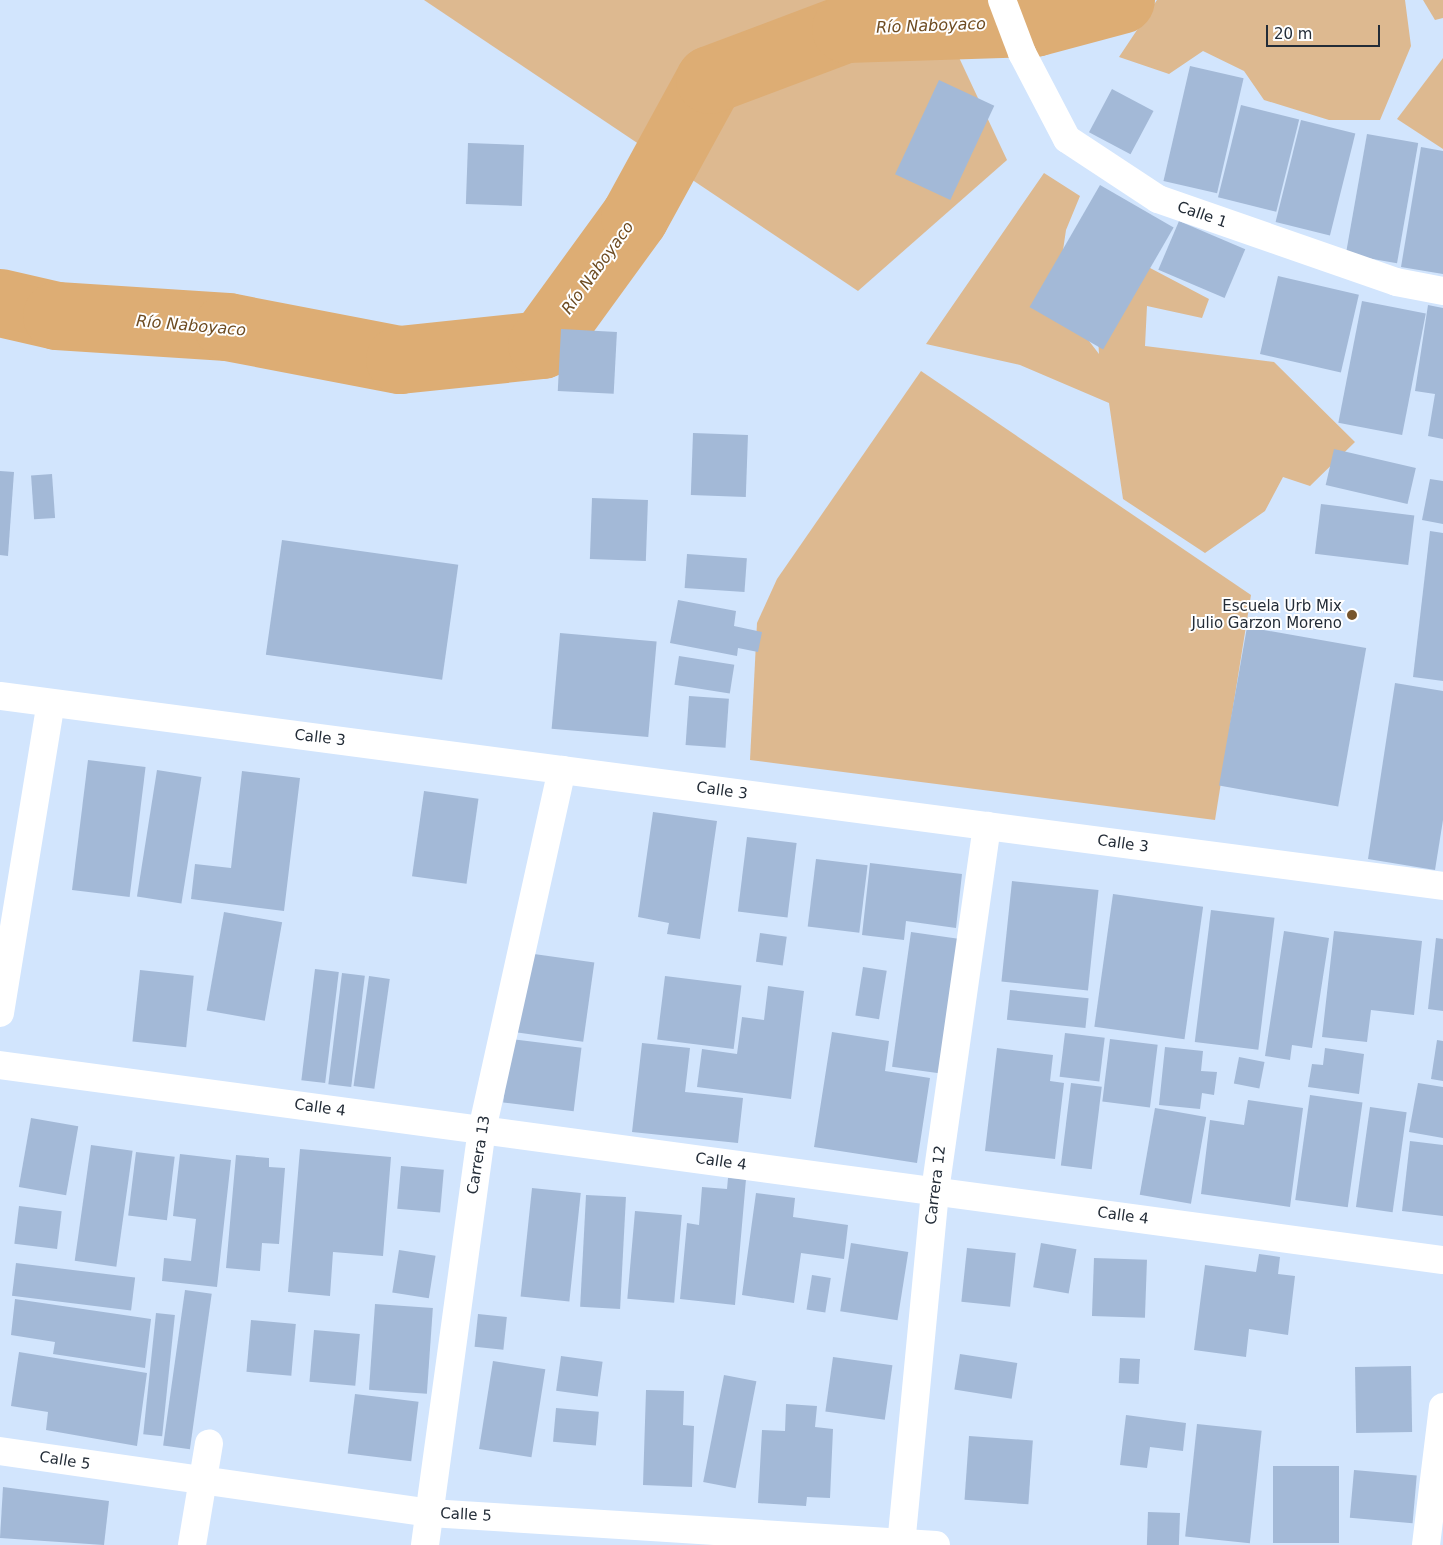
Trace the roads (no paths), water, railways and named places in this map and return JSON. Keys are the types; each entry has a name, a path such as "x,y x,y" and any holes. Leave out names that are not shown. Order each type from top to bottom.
{"street":[{"name":"Calle 1","path":"1002,0 1022,53 1067,139 1158,199 1396,282 1443,291"},
{"name":"Calle 3","path":"0,696 1443,886"},
{"path":"0,1013 51,703"},
{"name":"Carrera 13","path":"425,1545 482,1130 562,770"},
{"name":"Carrera 12","path":"902,1543 934,1191 987,826"},
{"name":"Calle 4","path":"0,1065 1443,1260"},
{"path":"1426,1545 1443,1407"},
{"path":"192,1545 209,1443"},
{"name":"Calle 5","path":"0,1451 201,1483 430,1513 936,1545"}],"waterway":[{"name":"Río Naboyaco","path":"0,303 57,316 228,327 400,360 542,345 635,217 710,80 846,29 1035,23 1121,0"}],"place":[{"name":"Escuela Urb Mix Julio Garzon Moreno","path":"1352,615"}]}
